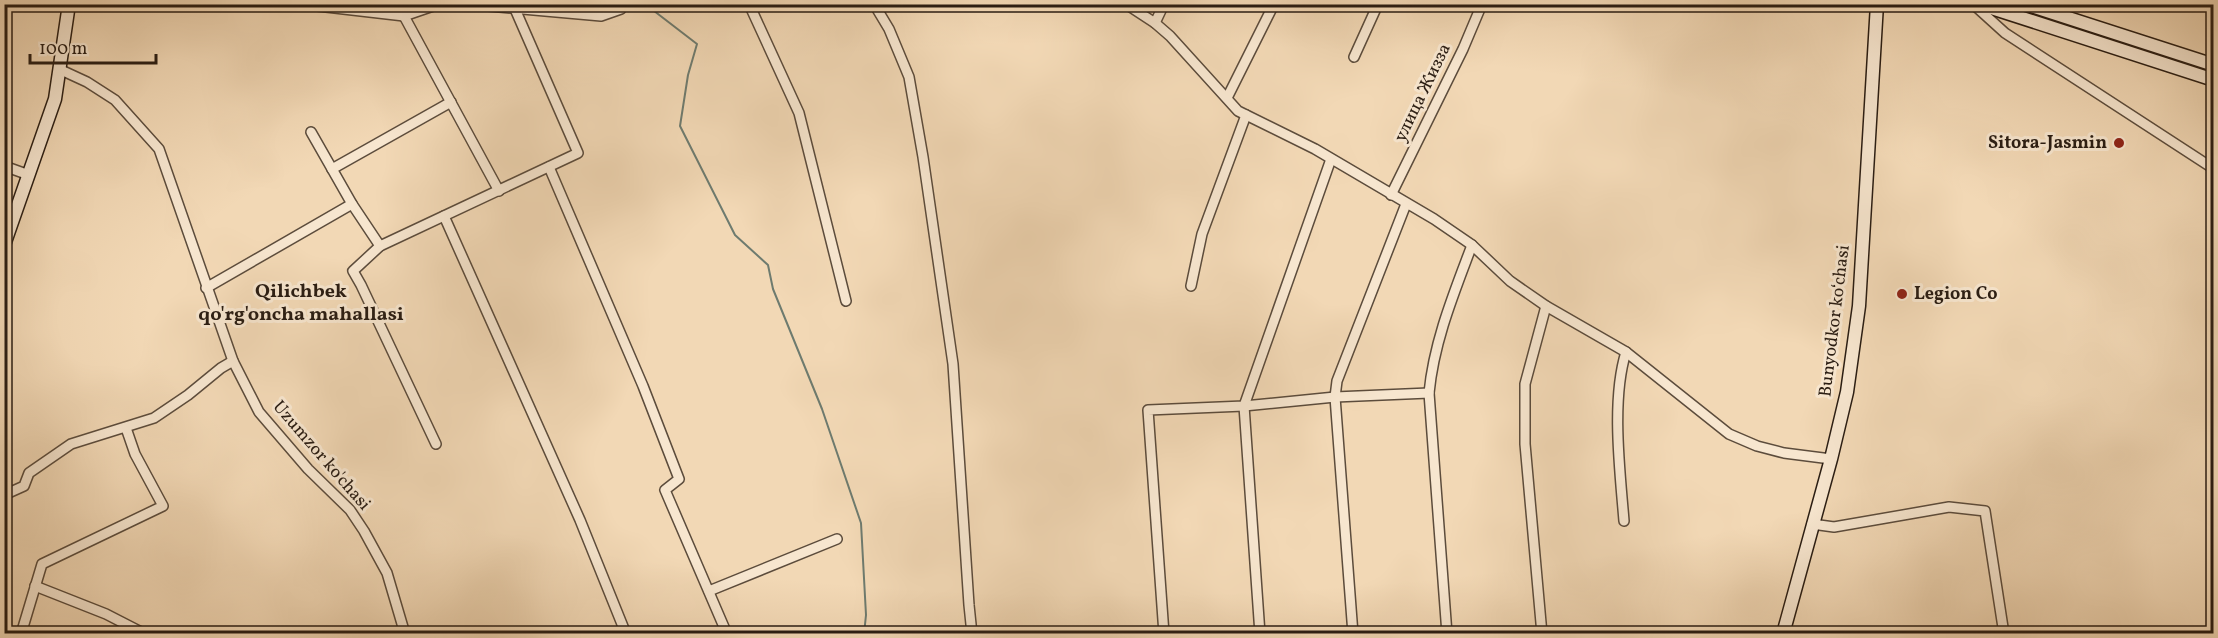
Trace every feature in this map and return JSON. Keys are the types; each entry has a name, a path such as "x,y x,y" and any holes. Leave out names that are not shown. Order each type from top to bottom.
{"main road":[{"path":"4,245 55,99 69,4"},
{"name":"Bunyodkor koʻchasi","path":"1783,633 1847,392 1859,306 1877,4"},
{"path":"1979,4 2214,80"},
{"path":"2025,4 2214,65"}],"street":[{"path":"300,4 404,16 439,4"},
{"path":"466,4 601,16 621,9"},
{"path":"748,4 799,113 846,302"},
{"path":"874,4 888,29 909,77 923,157 953,364 972,633"},
{"path":"1125,4 1155,23 1170,36 1238,111 1331,159 1434,219 1472,245 1510,281 1546,306 1626,352 1729,434 1757,446 1784,453 1831,459"},
{"path":"1155,23 1164,4"},
{"path":"1227,98 1274,4"},
{"path":"1354,57 1378,4"},
{"name":"улица Жизза","path":"1391,195 1463,49 1482,4"},
{"path":"1973,4 2005,33 2214,169"},
{"path":"436,444 362,285 353,271 380,246 578,153 515,9"},
{"path":"404,16 499,191"},
{"name":"Uzumzor ko'chasi","path":"61,70 87,82 115,100 159,148 233,361 259,412 308,469 350,510 364,531 387,573 405,633"},
{"path":"332,169 451,102"},
{"path":"1191,286 1202,234 1246,115"},
{"path":"311,132 352,204 380,246"},
{"path":"1260,633 1244,406 1331,159"},
{"path":"4,166 29,175"},
{"path":"549,167 643,387 679,479 665,490 727,633"},
{"path":"206,288 352,204"},
{"path":"1353,633 1335,397 1337,381 1406,204"},
{"path":"444,216 580,520 626,633"},
{"path":"1447,633 1429,393 1431,374 1445,317 1472,245"},
{"path":"1542,633 1525,444 1525,384 1546,306"},
{"path":"1624,522 1618,435 1621,368 1626,352"},
{"path":"4,495 24,486 28,473 71,444 154,418 188,395 220,368 233,361"},
{"path":"1164,633 1148,410 1244,406 1335,397 1429,393"},
{"path":"21,633 42,564 163,506 135,454 126,428"},
{"path":"1812,524 1834,526 1948,507 1985,511 2004,633"},
{"path":"709,591 837,538"},
{"path":"35,586 106,614 145,633"}],"waterway":[{"path":"645,4 697,44 688,75 680,126 735,235 768,265 773,289 822,409 861,523 866,615 864,634"}],"place":[{"name":"Sitora-Jasmin","path":"2119,143"},
{"name":"Legion Co","path":"1902,294"}],"district":[{"name":"Qilichbek qo'rg'oncha mahallasi","path":"301,304"}]}
